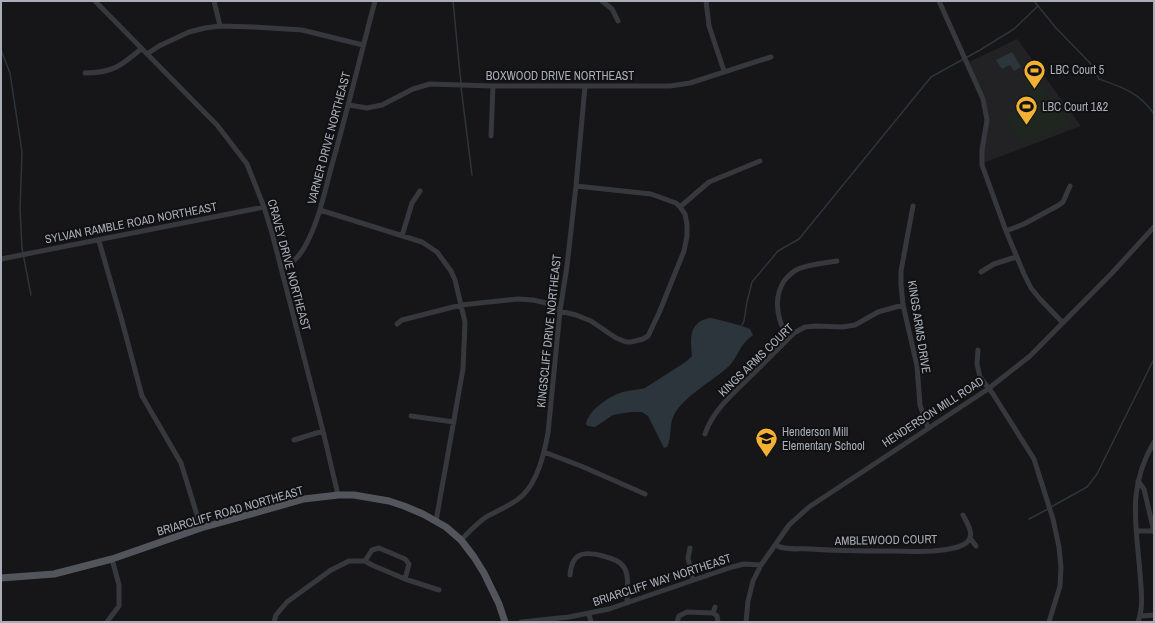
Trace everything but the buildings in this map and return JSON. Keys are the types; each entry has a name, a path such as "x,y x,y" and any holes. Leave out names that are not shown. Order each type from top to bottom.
{"main road":[{"name":"BRIARCLIFF ROAD NORTHEAST","path":"1,578 54,574 112,559 201,528 304,499 338,495 354,495 389,501 411,509 446,527 461,540 484,573 499,604 505,622"}],"street":[{"name":"CRAVEY DRIVE NORTHEAST","path":"95,1 217,125 247,164 264,207 281,267 338,495"},
{"path":"214,1 220,26"},
{"name":"VARNER DRIVE NORTHEAST","path":"281,267 288,265 295,260 304,248 320,210 349,105 375,1"},
{"path":"602,1 612,9 618,22"},
{"path":"706,1 709,26 724,71"},
{"path":"939,1 983,99 987,120 982,150 982,165 1016,257 1031,288 1063,323"},
{"path":"147,54 189,32 220,26 302,30 363,45"},
{"path":"85,73 100,72 117,68 128,61 141,49"},
{"name":"BOXWOOD DRIVE NORTHEAST","path":"349,105 366,108 382,105 413,89 430,84 493,86 670,86 690,83 724,71 771,58"},
{"path":"491,136 493,86"},
{"name":"KINGSCLIFF DRIVE NORTHEAST","path":"461,540 485,518 524,494 533,481 544,452 548,433 560,311 567,266 576,186 584,86"},
{"path":"680,207 709,182 760,161"},
{"path":"397,324 402,320 461,306 518,299 546,303 560,311 591,321 616,338 626,342 643,339 648,336 684,251 687,236 685,214 680,207 670,200 651,194 576,186"},
{"path":"1006,231 1024,224 1059,205 1063,202 1070,186"},
{"path":"402,236 412,203 420,191"},
{"name":"KINGS ARMS DRIVE","path":"913,206 901,271 901,285 903,305 917,366 920,405 928,428"},
{"name":"SYLVAN RAMBLE ROAD NORTHEAST","path":"1,259 264,207"},
{"path":"320,210 422,242 437,252 451,271 455,280 465,322 463,369 436,521"},
{"name":"HENDERSON MILL ROAD","path":"746,622 748,602 753,581 761,565 789,524 809,507 988,389 1030,356 1112,273 1154,227"},
{"path":"99,240 142,396 181,463 201,528"},
{"path":"981,272 994,264 1016,257"},
{"path":"788,339 781,326 777,305 778,292 783,282 790,274 798,269 837,261"},
{"name":"KINGS ARMS COURT","path":"705,434 707,427 715,414 735,391 794,333 805,327 842,327 855,325 878,312 903,305"},
{"path":"978,350 977,364 980,377 993,394 1034,459 1053,519 1061,567 1060,586 1049,622"},
{"path":"411,416 454,422"},
{"path":"294,440 323,431"},
{"path":"1138,622 1142,601 1134,506 1140,470 1154,442"},
{"path":"544,452 581,466 645,494"},
{"path":"1137,531 1153,532 1144,489 1138,481"},
{"path":"963,516 969,528 970,538 976,546"},
{"name":"AMBLEWOOD COURT","path":"776,544 779,547 790,549 933,551 953,548 966,543 970,538"},
{"path":"365,561 372,550 379,548 405,558 409,564 405,579"},
{"path":"690,548 688,558 693,580"},
{"path":"570,575 571,566 574,561 583,554 590,553 624,564 627,573 627,603"},
{"path":"107,622 120,606 119,585 112,559"},
{"path":"274,622 276,615 288,602 331,570 349,561 365,561 405,579 439,590"},
{"name":"BRIARCLIFF WAY NORTHEAST","path":"521,622 589,614 627,603 732,567 744,564 761,565"},
{"path":"713,613 715,607"},
{"path":"677,622 678,616 684,613 713,613 717,616 718,622"},
{"path":"589,614 591,622"},
{"path":"1140,616 1154,615"}],"shaded area":[{"path":"1017,39 1081,126 983,163 987,112 967,63"},
{"path":"1012,52 1021,67 1014,71 1010,65 1002,69 996,60"},
{"path":"1032,76 1035,77 1048,96 1042,101 1051,97 1054,99 1070,124 1022,145 1007,119 1008,114 1025,105 1029,105 1032,110 1034,105 1037,104 1023,83 1024,78"},
{"path":"711,318 750,329 753,335 742,346 735,359 729,366 692,395 679,408 672,419 670,439 667,447 664,448 648,416 642,412 630,412 613,415 595,427 588,426 586,424 590,414 599,405 610,398 623,392 645,388 687,361 692,356 692,331 698,323"}],"waterway":[{"path":"453,1 461,84"},
{"path":"1034,1 1056,28 1090,63 1099,79 1123,88 1137,96 1154,114"},
{"path":"742,325 752,282 778,251 799,239 931,77 1014,29 1038,6"},
{"path":"1,50 10,73 22,152 20,209 22,248 31,295"},
{"path":"461,87 472,175"},
{"path":"1051,507 1087,487 1097,474 1154,359"},
{"path":"1029,519 1048,509"}],"place":[{"name":"LBC Court 5","path":"1035,90"},
{"name":"LBC Court 1&2","path":"1026,126"},
{"name":"Henderson Mill Elementary School","path":"767,458"}]}
